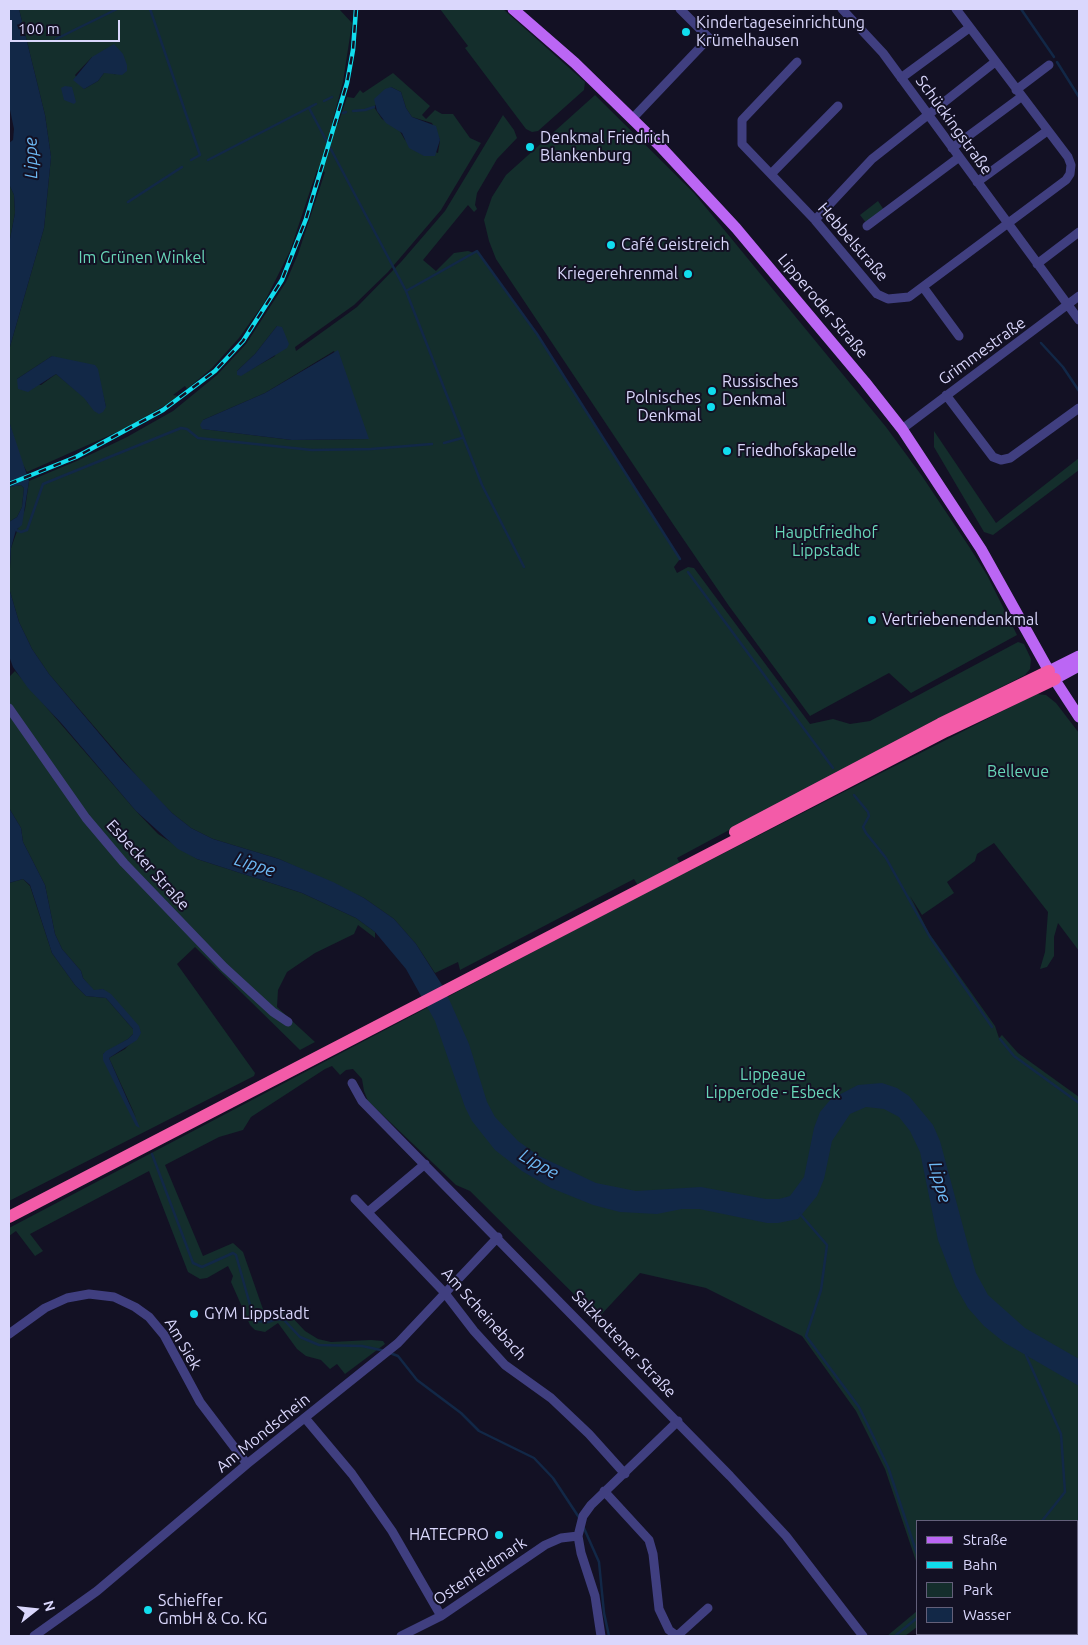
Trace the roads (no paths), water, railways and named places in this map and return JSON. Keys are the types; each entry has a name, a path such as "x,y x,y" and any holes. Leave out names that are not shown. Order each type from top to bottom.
{"highway":[{"path":"9,1217 482,967 943,728 1052,675"},
{"path":"9,1207 384,1018"}],"main road":[{"name":"Lipperoder Straße","path":"512,9 585,72 632,118 736,228 902,429 981,549 1052,675 1079,717"},
{"path":"1052,675 1079,656"},
{"path":"1052,675 1079,666"}],"street":[{"path":"632,118 709,38 680,9"},
{"name":"Schückingstraße","path":"842,9 883,53 926,115 1079,320"},
{"path":"956,9 1047,131 977,182"},
{"path":"901,78 969,28"},
{"name":"Hebbelstraße","path":"797,62 742,120 742,144 815,220 877,294 888,299 900,299 909,296 1066,180 1070,174 1071,164 1068,157 1047,131"},
{"path":"815,220 872,159 995,62"},
{"path":"952,148 1049,65"},
{"path":"771,174 838,106"},
{"path":"867,226 958,158"},
{"path":"1037,264 1079,232"},
{"path":"922,287 959,336"},
{"name":"Grimmestraße","path":"902,429 1079,296"},
{"path":"946,395 993,457 1001,460 1010,458 1079,408"},
{"name":"Esbecker Straße","path":"9,708 86,818 124,863 206,949 273,1012 288,1022"},
{"name":"Salzkottener Straße","path":"352,1083 362,1100 678,1420 786,1536 863,1636"},
{"path":"368,1212 425,1164"},
{"name":"Am Scheinebach","path":"355,1199 444,1292 505,1365 551,1398 589,1434 625,1474"},
{"name":"Am Mondschein","path":"34,1636 97,1591 247,1464 382,1356 498,1237"},
{"name":"Am Siek","path":"9,1334 45,1308 67,1298 89,1294 114,1297 135,1307 149,1317 164,1334 200,1402 247,1464"},
{"path":"305,1418 352,1474 392,1531 441,1616"},
{"path":"600,1636 595,1596 578,1536 584,1516 591,1504 625,1474 678,1420"},
{"path":"604,1491 649,1540 653,1554 659,1609 669,1630 677,1636 708,1608"},
{"name":"Ostenfeldmark","path":"401,1636 441,1616 545,1545 561,1538 578,1536"}],"water":[{"name":"Lippe","path":"9,9 19,9 45,115 51,157 44,228 9,350 9,244 15,213 14,195 9,184 9,143 13,140 14,129 9,105"},
{"path":"114,44 123,54 127,71 122,75 104,73 98,81 84,89 73,80 92,57"},
{"path":"65,86 72,87 76,102 74,104 64,100 61,88"},
{"path":"391,87 401,92 406,108 412,117 436,126 440,140 435,156 424,156 409,148 402,133 386,123 377,111 374,99 385,89"},
{"path":"277,326 282,327 289,344 287,348 241,376 237,375 237,371 255,354"},
{"path":"338,350 369,439 292,440 202,429 200,425 203,420 265,393"},
{"path":"52,356 95,365 98,369 106,407 103,412 99,414 94,411 84,398 56,374 28,392 18,389 17,379"},
{"path":"9,421 29,481 22,525 16,530 11,548 9,585 9,522 17,517 22,507 24,488 21,485 9,487"},
{"name":"Lippe","path":"9,588 19,622 32,649 49,674 120,758 172,813 191,828 213,839 279,859 333,882 364,898 394,919 416,944 444,988 469,1044 487,1102 495,1117 518,1141 539,1156 596,1183 636,1191 701,1187 766,1199 779,1199 790,1196 804,1177 814,1128 820,1112 831,1099 858,1085 882,1083 897,1088 909,1096 933,1125 940,1141 976,1273 988,1295 1025,1328 1079,1359 1079,1386 1005,1343 984,1326 968,1308 956,1287 938,1240 920,1152 910,1131 899,1117 884,1109 866,1107 850,1114 832,1141 824,1179 817,1196 798,1219 778,1223 767,1223 699,1209 682,1209 657,1214 620,1212 593,1205 551,1188 522,1171 495,1150 472,1121 465,1107 435,1021 406,969 375,932 356,918 302,893 197,859 178,849 136,811 62,724 28,688 13,667 9,656"},
{"path":"9,808 21,828 23,842 45,885 55,934 62,949 94,990 103,989 111,994 139,1026 141,1033 137,1040 109,1058 140,1128 136,1126 103,1060 103,1054 128,1039 133,1034 133,1029 106,998 86,996 75,985 52,953 30,885 23,879 9,883"}],"waterway":[{"path":"56,39 117,9"},
{"path":"150,9 200,155 191,160"},
{"path":"1021,9 1054,57"},
{"path":"1057,62 1079,97"},
{"path":"324,101 332,97"},
{"path":"208,160 316,104"},
{"path":"353,111 374,107"},
{"path":"309,108 406,291 482,485 524,567"},
{"path":"128,202 182,167"},
{"path":"406,291 477,251 537,334 680,559"},
{"path":"1041,343 1063,367 1079,391"},
{"path":"16,530 21,532 27,530 43,484 181,428 187,429 198,438 312,450 371,449 432,444"},
{"path":"444,443 462,438"},
{"path":"688,572 833,768"},
{"path":"854,795 868,812 869,816 863,827 866,833 886,858 930,937 992,1027"},
{"path":"1000,1039 1014,1056 1079,1103"},
{"path":"152,1154 193,1263 202,1267 233,1253 236,1255 252,1312 257,1321 284,1320 300,1337 319,1345 362,1346 385,1351"},
{"path":"800,1214 827,1245 821,1290 806,1336 859,1407 888,1467 916,1551"},
{"path":"390,1353 398,1356 417,1380 461,1413 479,1431 534,1458 553,1478 580,1519"},
{"path":"1026,1355 1061,1434 1065,1492 1043,1520"},
{"path":"583,1526 599,1562 604,1613 609,1636"},
{"path":"895,1636 916,1619"}],"railway":[{"path":"9,484 76,457 163,410 215,371 243,341 282,280 306,219 347,83 353,50 356,9"}],"place":[{"name":"Kindertageseinrichtung Krümelhausen","path":"686,32"},
{"name":"Denkmal Friedrich Blankenburg","path":"530,147"},
{"name":"Café Geistreich","path":"611,245"},
{"name":"Kriegerehrenmal","path":"688,274"},
{"name":"Russisches Denkmal","path":"712,391"},
{"name":"Polnisches Denkmal","path":"711,407"},
{"name":"Friedhofskapelle","path":"727,451"},
{"name":"Vertriebenendenkmal","path":"872,620"},
{"name":"GYM Lippstadt","path":"194,1314"},
{"name":"HATECPRO","path":"499,1535"},
{"name":"Schieffer GmbH & Co. KG","path":"148,1610"}],"park label":[{"name":"Im Grünen Winkel","path":"142,258"},
{"name":"Hauptfriedhof Lippstadt","path":"826,542"},
{"name":"Bellevue","path":"1018,772"},
{"name":"Lippeaue Lipperode - Esbeck","path":"773,1084"}]}
